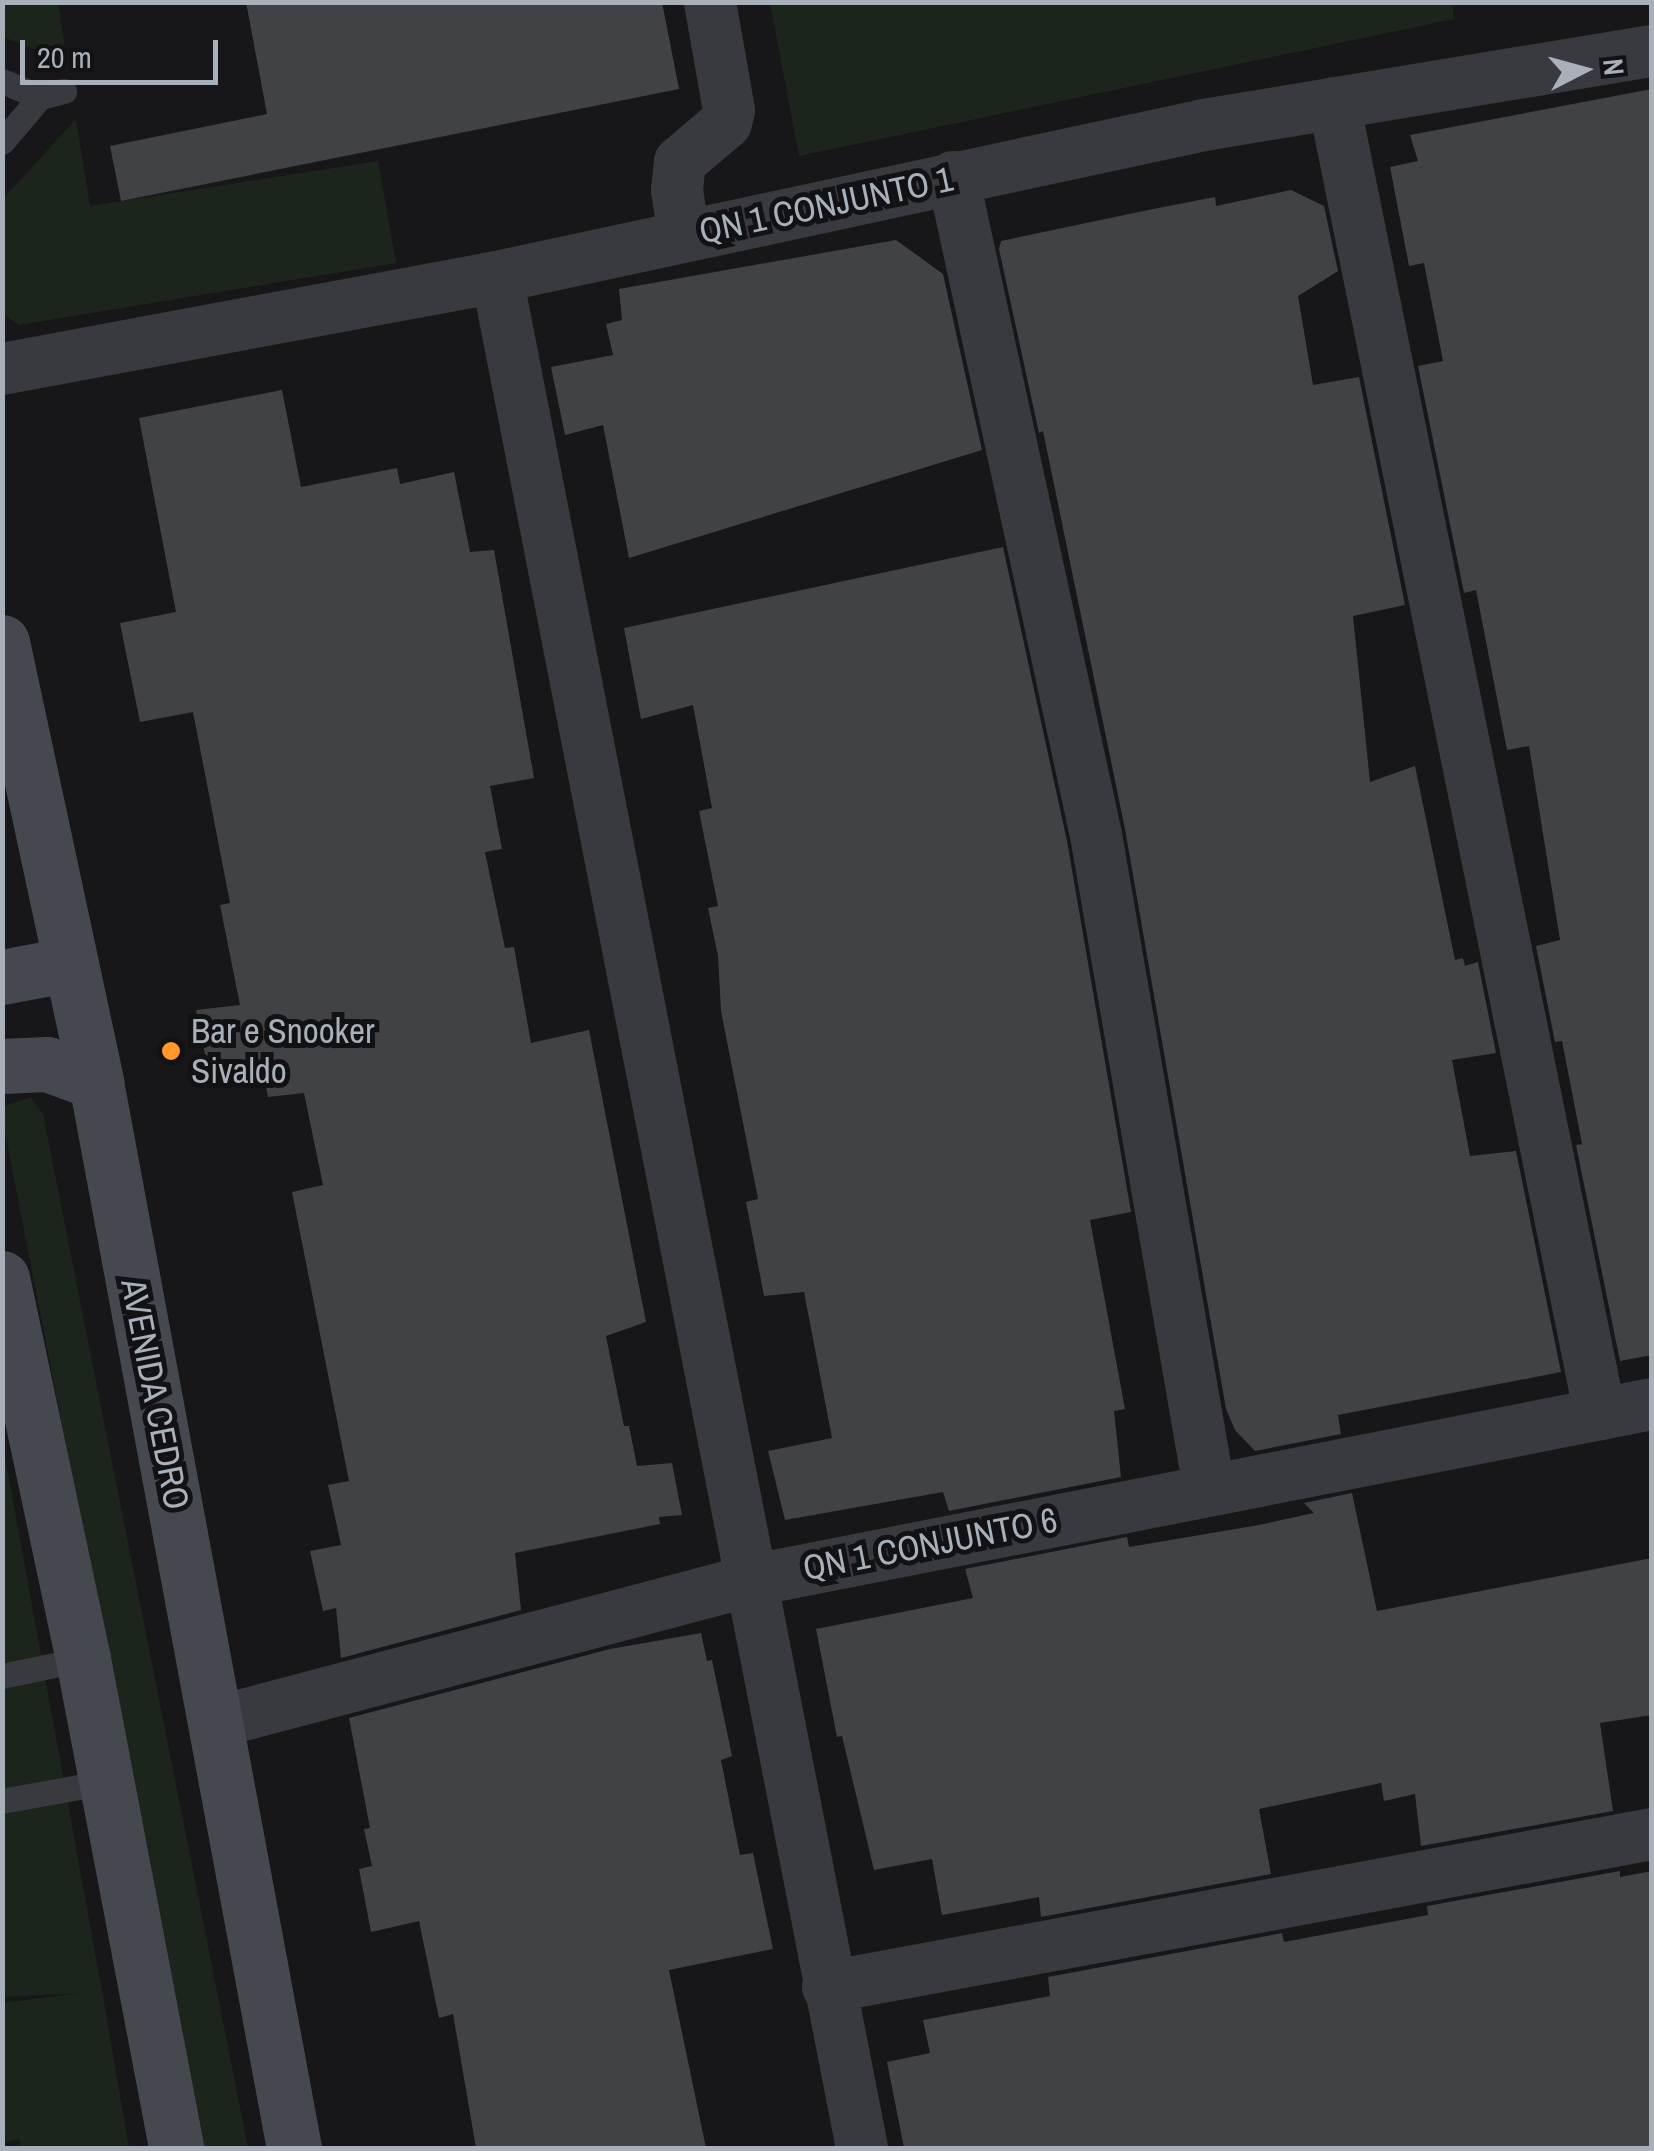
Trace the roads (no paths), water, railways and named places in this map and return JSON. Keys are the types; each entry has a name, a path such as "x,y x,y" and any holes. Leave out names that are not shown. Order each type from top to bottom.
{"street":[{"path":"684,236 677,190 680,162 726,124 728,110 710,2"},
{"name":"QN 1 CONJUNTO 1","path":"2,369 497,277 953,177 1334,103 1652,51"},
{"path":"1334,103 1600,1414"},
{"path":"953,177 1096,834 1209,1488"},
{"path":"497,277 862,2148"},
{"name":"AVENIDA CEDRO","path":"2,642 96,1082 294,2148"},
{"path":"2,977 70,964"},
{"path":"2,1066 47,1064 96,1082"},
{"path":"2,1278 84,1660 176,2148"},
{"name":"QN 1 CONJUNTO 6","path":"217,1722 750,1581 1652,1404"},
{"path":"828,1988 1652,1834"}],"lane":[{"path":"2,81 52,94 2,142"},
{"path":"2,1676 84,1660"},
{"path":"2,1801 106,1782"}],"place":[{"name":"Bar e Snooker Sivaldo","path":"171,1051"}]}
